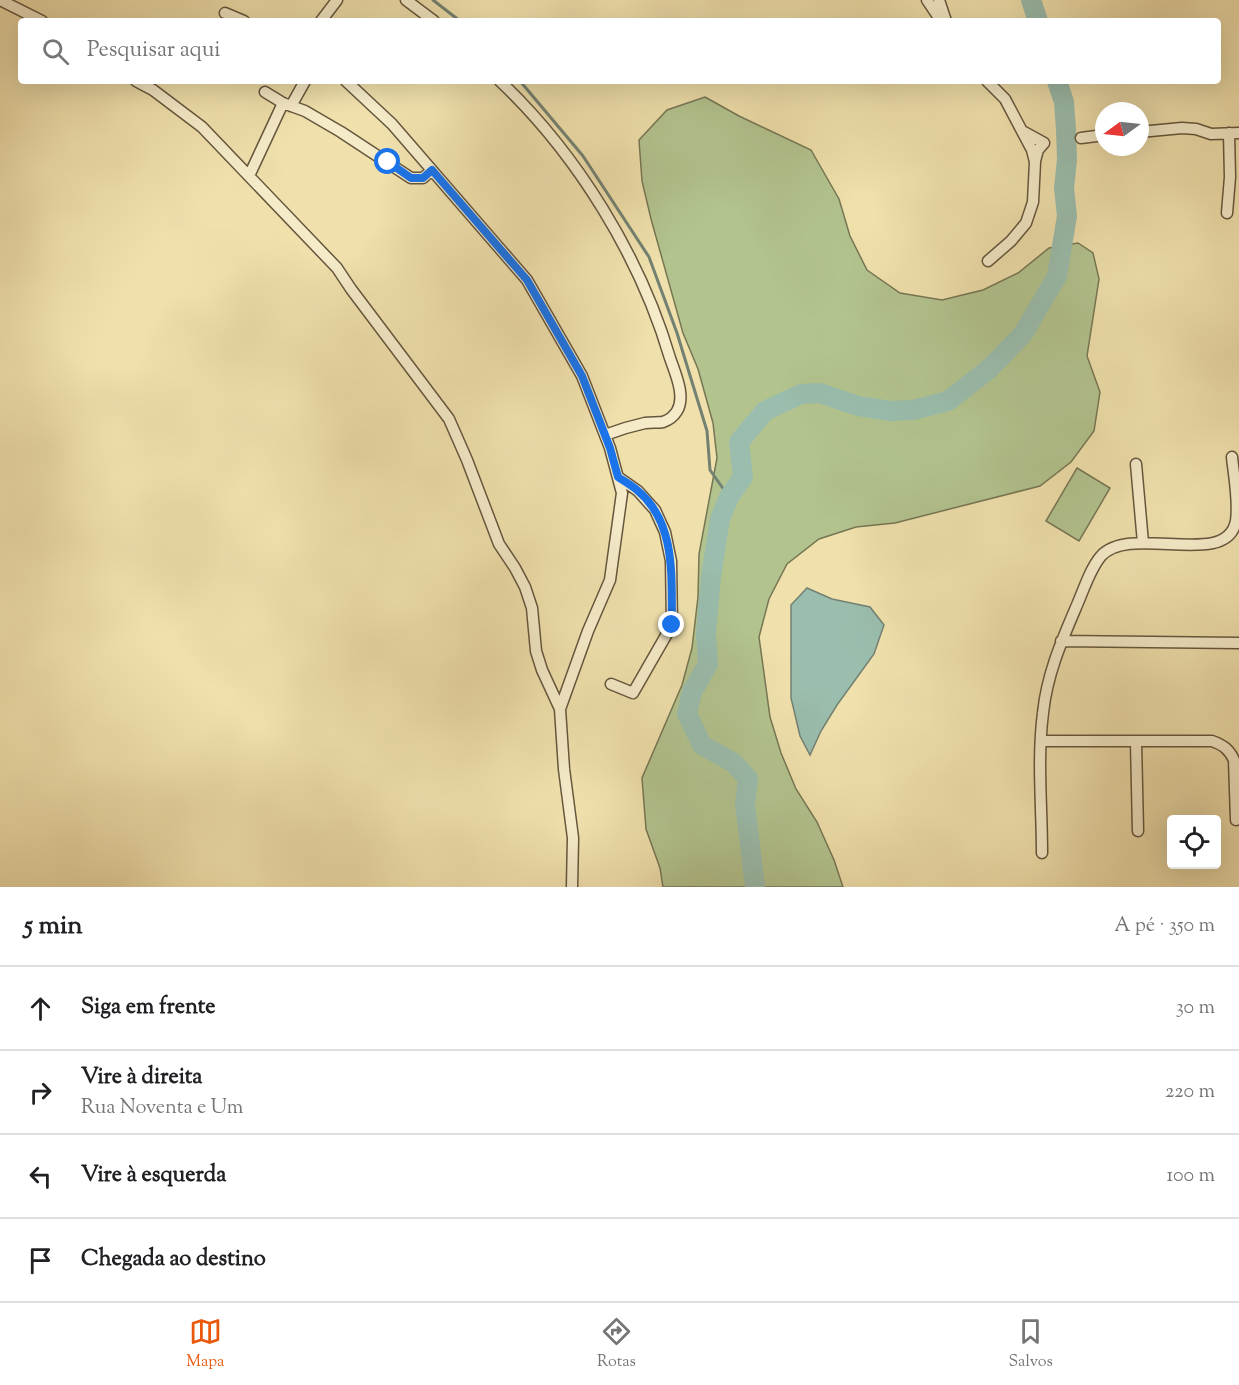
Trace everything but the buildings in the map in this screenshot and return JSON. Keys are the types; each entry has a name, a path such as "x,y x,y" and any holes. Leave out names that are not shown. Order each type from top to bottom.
{"street":[{"path":"0,0 36,18"},
{"path":"323,18 337,0"},
{"path":"406,0 430,18"},
{"path":"927,0 939,18"},
{"path":"939,0 945,18"},
{"path":"225,13 237,18"},
{"path":"142,84 202,127 337,268 449,419 499,544 525,587 532,608 536,651 560,709 564,768 573,838 572,887"},
{"path":"249,176 287,105 303,84"},
{"path":"349,84 392,124 527,280 582,376 605,435 622,493 610,580 588,631 560,709"},
{"path":"503,84 520,100 561,151 598,203 634,264 677,379 680,404 670,418 663,422 646,423 605,435"},
{"path":"988,261 1011,241 1026,223 1033,202 1035,162 1038,150 1044,143 1023,132 1005,99 990,84"},
{"path":"266,92 341,132 411,178 423,178 432,170"},
{"path":"1149,131 1182,128 1196,129 1211,134 1234,133 1234,177 1227,213"},
{"path":"1082,138 1095,136"},
{"path":"1042,853 1041,741 1047,688 1061,641 1094,566 1101,556 1116,547 1143,543 1217,543 1228,536 1235,523 1236,513 1232,457"},
{"path":"1136,464 1143,543"},
{"path":"611,684 633,693 672,625 671,561 665,532 655,510 638,491 618,477"},
{"path":"1061,641 1239,642"},
{"path":"1041,741 1212,741 1222,745 1230,752 1233,760 1236,820"},
{"path":"1136,742 1138,831"}],"green space":[{"path":"705,97 811,150 839,199 850,236 867,270 900,293 942,300 983,290 1018,273 1049,248 1078,243 1093,253 1099,279 1087,356 1100,392 1094,431 1071,462 1040,486 895,523 856,527 819,539 787,564 769,599 759,637 770,717 781,753 796,789 817,822 843,887 663,887 660,868 646,829 642,778 682,685 692,648 698,597 699,554 717,458 713,423 698,369 683,333 651,219 642,181 639,140 667,110"},
{"path":"1077,468 1110,488 1079,541 1046,521"}],"shaded area":[{"path":"807,588 832,599 870,607 884,625 874,654 837,705 810,755 800,736 791,698 791,605"}],"waterway":[{"path":"433,0 456,18"},
{"path":"1031,0 1037,18"},
{"path":"523,84 583,156 649,257 677,333 707,431 710,470 729,497"},
{"path":"755,887 745,804 748,779 734,763 702,745 687,714 692,692 708,664 706,633 711,577 720,519 729,497 743,477 739,442 765,411 801,394 820,393 858,406 890,411 913,410 948,401 989,369 1023,334 1057,276 1067,216 1064,188 1067,160 1066,130 1064,102 1058,84"}],"route":[{"path":"388,162 411,178 423,178 432,170 527,280 582,376 610,448 618,477 638,491 655,510 665,532 671,561 672,625"}]}
